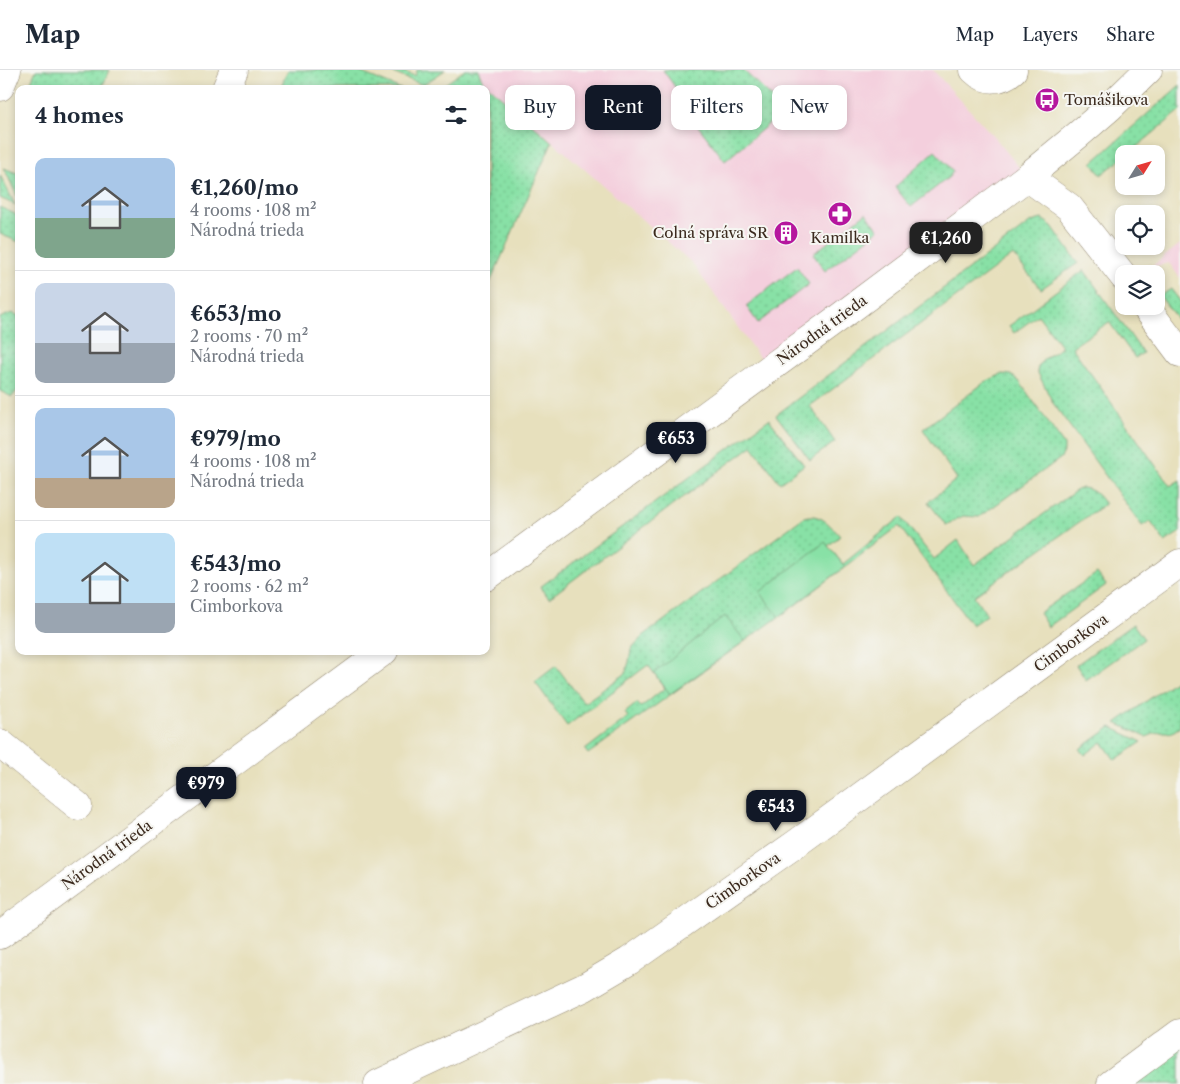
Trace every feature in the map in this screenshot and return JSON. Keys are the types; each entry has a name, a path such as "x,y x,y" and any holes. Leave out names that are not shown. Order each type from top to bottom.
{"street":[{"path":"0,87 8,70"},
{"path":"228,85 234,70"},
{"path":"974,70 982,77 990,79 1000,78 1014,70"},
{"name":"Národná trieda","path":"490,573 840,317 1026,177 1109,108 1148,70"},
{"path":"1026,177 1069,207 1115,266"},
{"path":"1152,315 1180,353"},
{"name":"Cimborkova","path":"378,1084 585,987 629,961 805,837 1180,563"},
{"name":"Národná trieda","path":"0,935 379,655"},
{"path":"0,743 78,806"},
{"path":"1111,1084 1180,1033"}],"shaded area":[{"path":"476,70 933,70 997,140 1027,177 768,370 692,263 539,130 575,130 575,85 505,85 505,100 490,85 488,85"},
{"path":"1180,244 1180,278 1169,263 1154,265"}],"green space":[{"path":"36,70 110,70 103,85 30,85"},
{"path":"288,70 355,70 391,85 282,85"},
{"path":"385,70 399,70 415,76 417,70 445,70 423,85"},
{"path":"465,70 479,70 483,81 488,85 444,85"},
{"path":"663,70 743,70 759,85 674,85"},
{"path":"1180,85 1180,111 1139,145 1115,145 1115,164 1101,175 1092,163"},
{"path":"490,87 505,100 505,130 538,130 552,142 490,283"},
{"path":"762,88 772,98 772,121 762,130"},
{"path":"701,130 761,130 725,161"},
{"path":"935,151 953,171 949,177 911,207 895,187"},
{"path":"4,168 15,172 15,191"},
{"path":"0,175 15,205 0,198"},
{"path":"0,207 15,214 15,240 0,234"},
{"path":"866,213 879,230 825,271 813,254"},
{"path":"1042,219 1052,226 1078,263 1041,289 1013,255 810,406 835,442 810,460 776,415 1031,222"},
{"path":"797,267 809,284 758,323 746,306"},
{"path":"1084,270 1143,353 1135,358 1109,322 1072,347 1170,486 1180,480 1180,532 1165,542 1150,521 1142,526 1053,403 1037,371 1043,360 1062,347 1038,315 1014,333 1009,326"},
{"path":"1171,289 1180,301 1180,323 1165,303 1165,293"},
{"path":"12,313 15,314 15,393 12,397 0,391 0,318"},
{"path":"1002,374 1011,375 1019,381 1064,445 1064,452 1061,458 979,517 963,516 946,525 928,502 957,479 923,429 985,382"},
{"path":"769,419 804,465 780,483 752,446 549,598 540,587"},
{"path":"1081,488 1092,491 1105,504 974,596 987,615 972,625 899,526 794,606 588,754 585,750 628,717 625,713 637,703 641,707 665,688 648,665 567,726 535,682 556,666 584,703 625,674 631,649 643,636 804,517 815,516 820,518 840,536 828,546 843,564 901,517 934,559 958,540 974,565"},
{"path":"825,542 845,567 779,617 760,592"},
{"path":"1097,573 1106,585 1048,627 1039,613"},
{"path":"725,616 745,641 670,694 654,673"},
{"path":"1133,624 1144,639 1086,680 1076,665"},
{"path":"1180,677 1180,727 1171,733 1161,732 1146,737 1116,723"},
{"path":"1111,727 1142,742 1115,760 1102,742 1085,755 1080,749"},
{"path":"1180,1046 1180,1084 1128,1084"}],"place":[{"name":"Tomášikova","path":"1047,100"},
{"name":"Kamilka","path":"840,214"},
{"name":"Colná správa SR","path":"786,233"}]}
